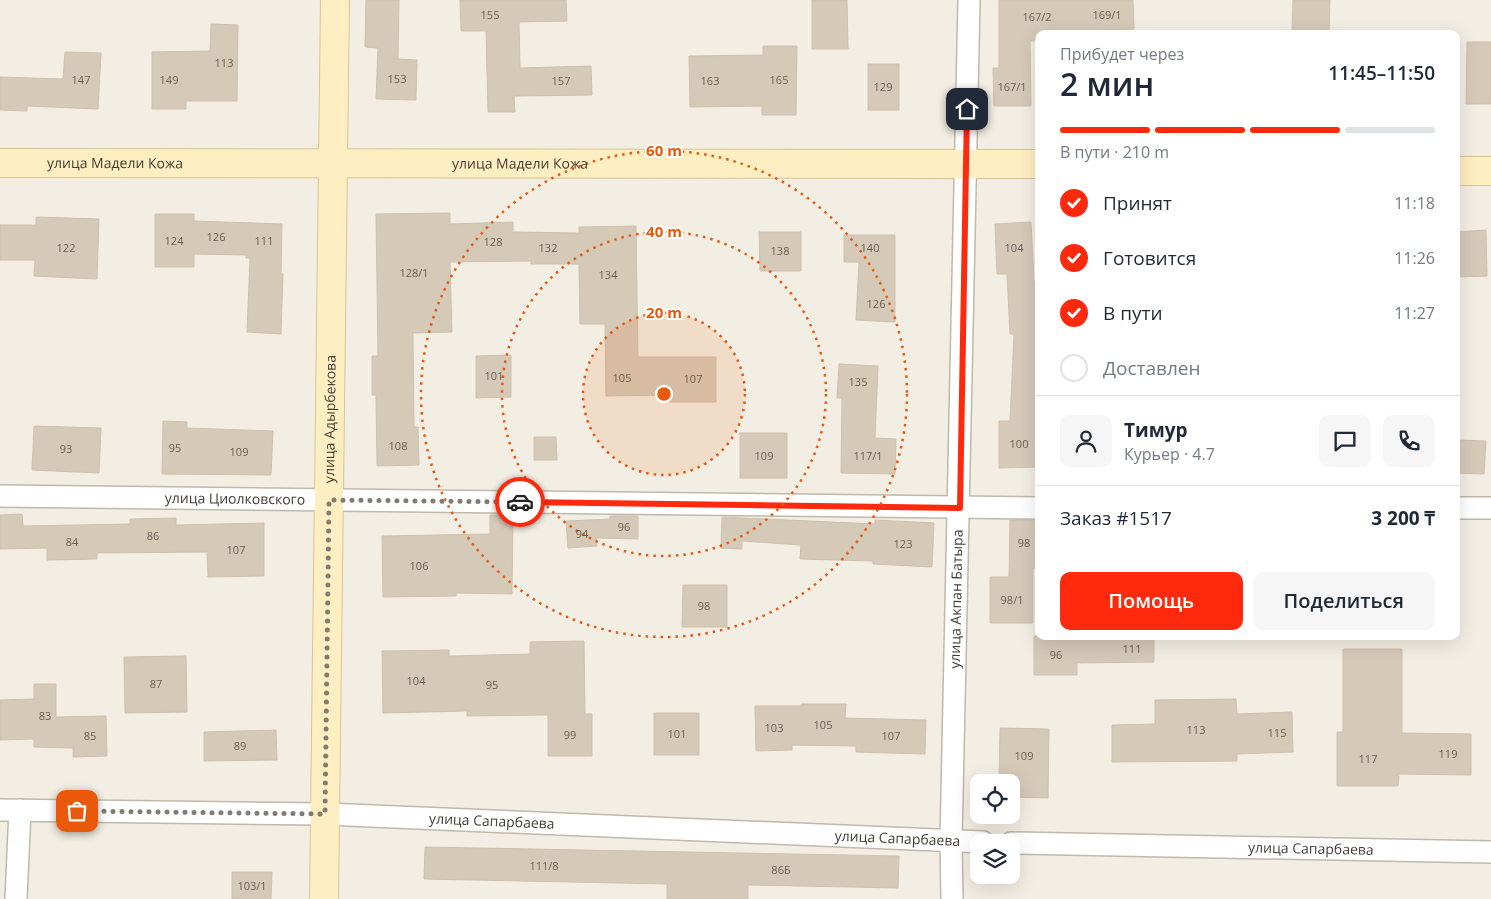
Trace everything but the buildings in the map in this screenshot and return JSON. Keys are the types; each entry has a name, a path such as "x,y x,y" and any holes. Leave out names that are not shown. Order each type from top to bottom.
{"main road":[{"name":"улица Адырбекова","path":"324,899 335,0"},
{"name":"улица Мадели Кожа","path":"0,163 333,165 1035,164"},
{"path":"1460,171 1491,171"}],"street":[{"name":"улица Акпан Батыра","path":"952,899 951,842 960,508 969,0"},
{"name":"улица Циолковского","path":"0,496 1035,508"},
{"path":"1460,508 1491,508"},
{"name":"улица Сапарбаева","path":"10,810 325,814 970,842"},
{"path":"10,810 16,899"},
{"name":"улица Сапарбаева","path":"1020,843 1491,852"}],"way so far":[{"path":"77,811 325,814 329,500 520,502"}],"route":[{"path":"520,502 960,508 967,109"}]}
